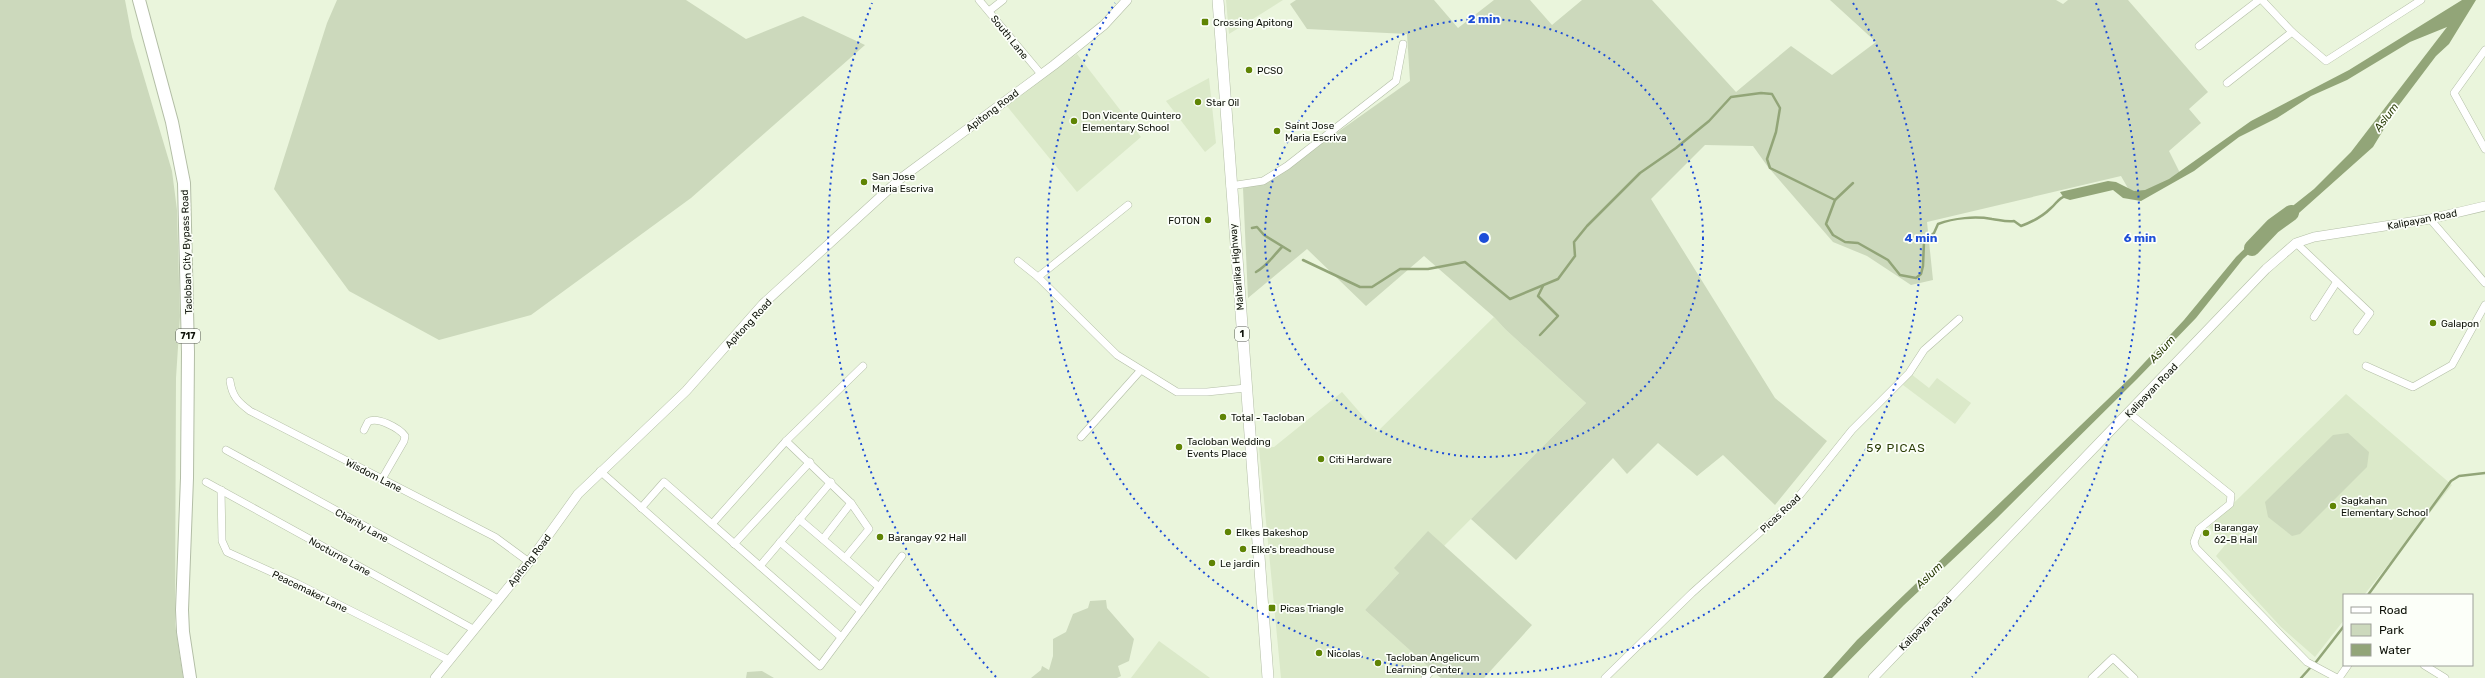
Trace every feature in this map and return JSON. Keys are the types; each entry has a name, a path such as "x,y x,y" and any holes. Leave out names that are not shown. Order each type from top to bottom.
{"highway":[{"name":"Tacloban City Bypass Road","path":"138,0 172,122 184,183 188,352 182,610 183,632 190,678"}],"main road":[{"name":"Maharlika Highway","path":"1218,0 1230,186 1268,678"}],"street":[{"name":"South Lane","path":"979,0 1041,74"},
{"path":"989,11 1003,0"},
{"name":"Apitong Road","path":"435,678 529,562 578,494 600,471 686,391 763,304 900,179 1104,25 1128,0"},
{"path":"2199,46 2261,0 2292,32 2326,62 2421,0"},
{"path":"2227,83 2292,32"},
{"path":"1230,186 1263,180 1287,166 1396,81 1403,44"},
{"path":"2484,54 2455,91 2454,96 2485,149"},
{"path":"1038,277 1128,205"},
{"name":"Kalipayan Road","path":"1873,678 2266,269 2296,243 2314,237 2430,219 2485,206"},
{"path":"2430,219 2485,283"},
{"path":"2296,243 2336,283 2370,313 2357,331"},
{"path":"1018,261 1038,277 1117,355 1140,371 1177,392 1207,392 1246,388"},
{"path":"2314,317 2336,283"},
{"path":"2366,366 2413,387 2452,365 2485,305"},
{"name":"Picas Road","path":"1605,678 1692,593 1795,502 1852,430 1909,372 1924,350 1959,319"},
{"path":"712,524 786,441 863,366"},
{"path":"1081,437 1140,371"},
{"name":"Wisdom Lane","path":"230,381 231,393 238,403 250,411 495,537 529,562"},
{"path":"2128,413 2231,495 2230,504 2199,529 2194,542 2196,548 2307,662 2338,678 2347,666"},
{"path":"364,430 368,422 377,420 402,432 405,436 404,441 382,479"},
{"path":"786,441 852,503 869,529 845,558"},
{"name":"Charity Lane","path":"226,450 498,599"},
{"path":"734,544 810,462"},
{"path":"600,471 820,666 902,556"},
{"name":"Nocturne Lane","path":"206,482 473,630"},
{"path":"641,508 664,482 841,637"},
{"path":"760,566 831,482"},
{"name":"Peacemaker Lane","path":"221,490 222,541 227,552 298,584 449,660"},
{"path":"823,539 852,503"},
{"path":"799,519 879,587"},
{"path":"780,542 861,611"},
{"path":"2092,678 2113,658 2134,678"},
{"path":"2426,666 2444,678"},
{"path":"1425,678 1431,671"}],"shaded area":[{"path":"1226,0 1283,0 1229,34"},
{"name":"Don Vicente Quintero Elementary School","path":"1077,54 1141,137 1077,192 1006,105"},
{"path":"1209,78 1216,143 1205,152 1166,101"},
{"path":"1494,317 1505,329 1586,403 1444,546 1428,532 1395,568 1399,573 1365,610 1430,668 1420,678 1281,678 1259,448 1274,447 1342,392 1377,432"},
{"path":"1911,374 1929,388 1937,378 1971,403 1955,424 1903,385"},
{"name":"Sagkahan Elementary School","path":"2346,394 2452,485 2365,594 2343,594 2343,621 2315,657 2281,627 2216,556 2225,545 2209,527"},
{"path":"1159,641 1210,678 1131,678"}],"green space":[{"path":"0,0 125,0 132,37 172,171 177,210 180,316 176,378 175,624 183,678 0,678"},
{"path":"337,0 686,0 746,39 803,16 865,45 691,198 531,315 439,340 349,291 274,189 327,23"},
{"path":"1296,0 1434,0 1458,28 1494,0 1530,0 1552,25 1582,0 1652,0 1736,92 1791,46 1832,75 1876,42 1830,0 2056,0 2063,4 2068,0 2128,0 2208,92 2189,109 2201,123 2169,151 2181,175 2133,197 2121,176 1927,222 1933,280 1911,285 1867,256 1833,242 1768,167 1753,146 1705,145 1651,199 1775,398 1827,441 1775,505 1723,455 1697,476 1658,443 1627,474 1613,458 1516,560 1471,519 1586,403 1505,329 1494,317 1424,256 1366,306 1307,249 1248,298 1243,188 1267,182 1410,81 1407,34 1307,29 1290,4"},
{"path":"2348,433 2369,452 2367,467 2300,534 2292,536 2268,517 2265,502 2333,435"},
{"path":"1428,531 1532,625 1484,678 1441,678 1365,610 1399,573 1394,568"},
{"path":"1106,600 1107,608 1134,639 1129,661 1118,666 1121,676 1117,678 1031,678 1041,670 1042,666 1049,670 1053,656 1053,639 1066,632 1073,614 1088,608 1090,601"},
{"path":"762,671 774,678 746,678 747,672"}],"water":[{"path":"2462,0 2476,0 2449,44 2436,56 2396,109 2373,147 2290,221 2279,227 2270,224 2314,189 2351,152 2447,27 2410,42 2347,80 2311,96 2277,118 2239,137 2194,171 2141,201 2123,198 2113,190 2070,200 2064,198 2060,192 2108,181 2116,182 2134,191 2145,190 2169,179 2251,121 2349,70"},
{"path":"2263,231 2271,234 2243,259 2196,318 2137,379 1995,520 1904,605 1832,678 1823,678 1857,640 2130,378 2184,320 2236,257"}],"waterway":[{"path":"1303,260 1360,287 1372,287 1400,269 1428,269 1465,262 1510,299 1558,279 1575,256 1574,242 1587,226 1640,173 1676,148 1709,121 1731,97 1761,93 1772,94 1780,108 1776,132 1767,159 1770,168 1835,200 1826,224 1833,235 1845,242 1858,243 1888,260 1900,275 1916,278 1921,274 1923,266 1924,242 1934,233 1938,224 1958,219 1985,218 2014,221 2021,226 2041,216 2059,199 2066,196"},
{"path":"1835,200 1853,183"},
{"name":"Aslum","path":"2252,248 2273,226 2291,213"},
{"path":"1252,228 1257,227 1264,235 1290,251"},
{"path":"1256,272 1282,247"},
{"path":"1540,335 1558,316 1538,296 1543,286"},
{"path":"2369,594 2451,481 2459,476 2485,473"},
{"path":"2316,662 2343,627"},
{"path":"2301,678 2310,668"}],"place":[{"name":"Crossing Apitong","path":"1205,22"},
{"name":"PCSO","path":"1249,70"},
{"name":"Star Oil","path":"1198,102"},
{"name":"Don Vicente Quintero Elementary School","path":"1074,121"},
{"name":"Saint Jose Maria Escriva","path":"1277,131"},
{"name":"San Jose Maria Escriva","path":"864,182"},
{"name":"FOTON","path":"1208,220"},
{"name":"Galapon","path":"2433,323"},
{"name":"Total - Tacloban","path":"1223,417"},
{"name":"Tacloban Wedding Events Place","path":"1179,447"},
{"name":"Citi Hardware","path":"1321,459"},
{"name":"Sagkahan Elementary School","path":"2333,506"},
{"name":"Elkes Bakeshop","path":"1228,532"},
{"name":"Barangay 62-B Hall","path":"2206,533"},
{"name":"Barangay 92 Hall","path":"880,537"},
{"name":"Elke's breadhouse","path":"1243,549"},
{"name":"Le jardin","path":"1212,563"},
{"name":"Picas Triangle","path":"1272,608"},
{"name":"Nicolas","path":"1319,653"},
{"name":"Tacloban Angelicum Learning Center","path":"1378,663"}],"district":[{"name":"59 PICAS","path":"1896,448"}]}
